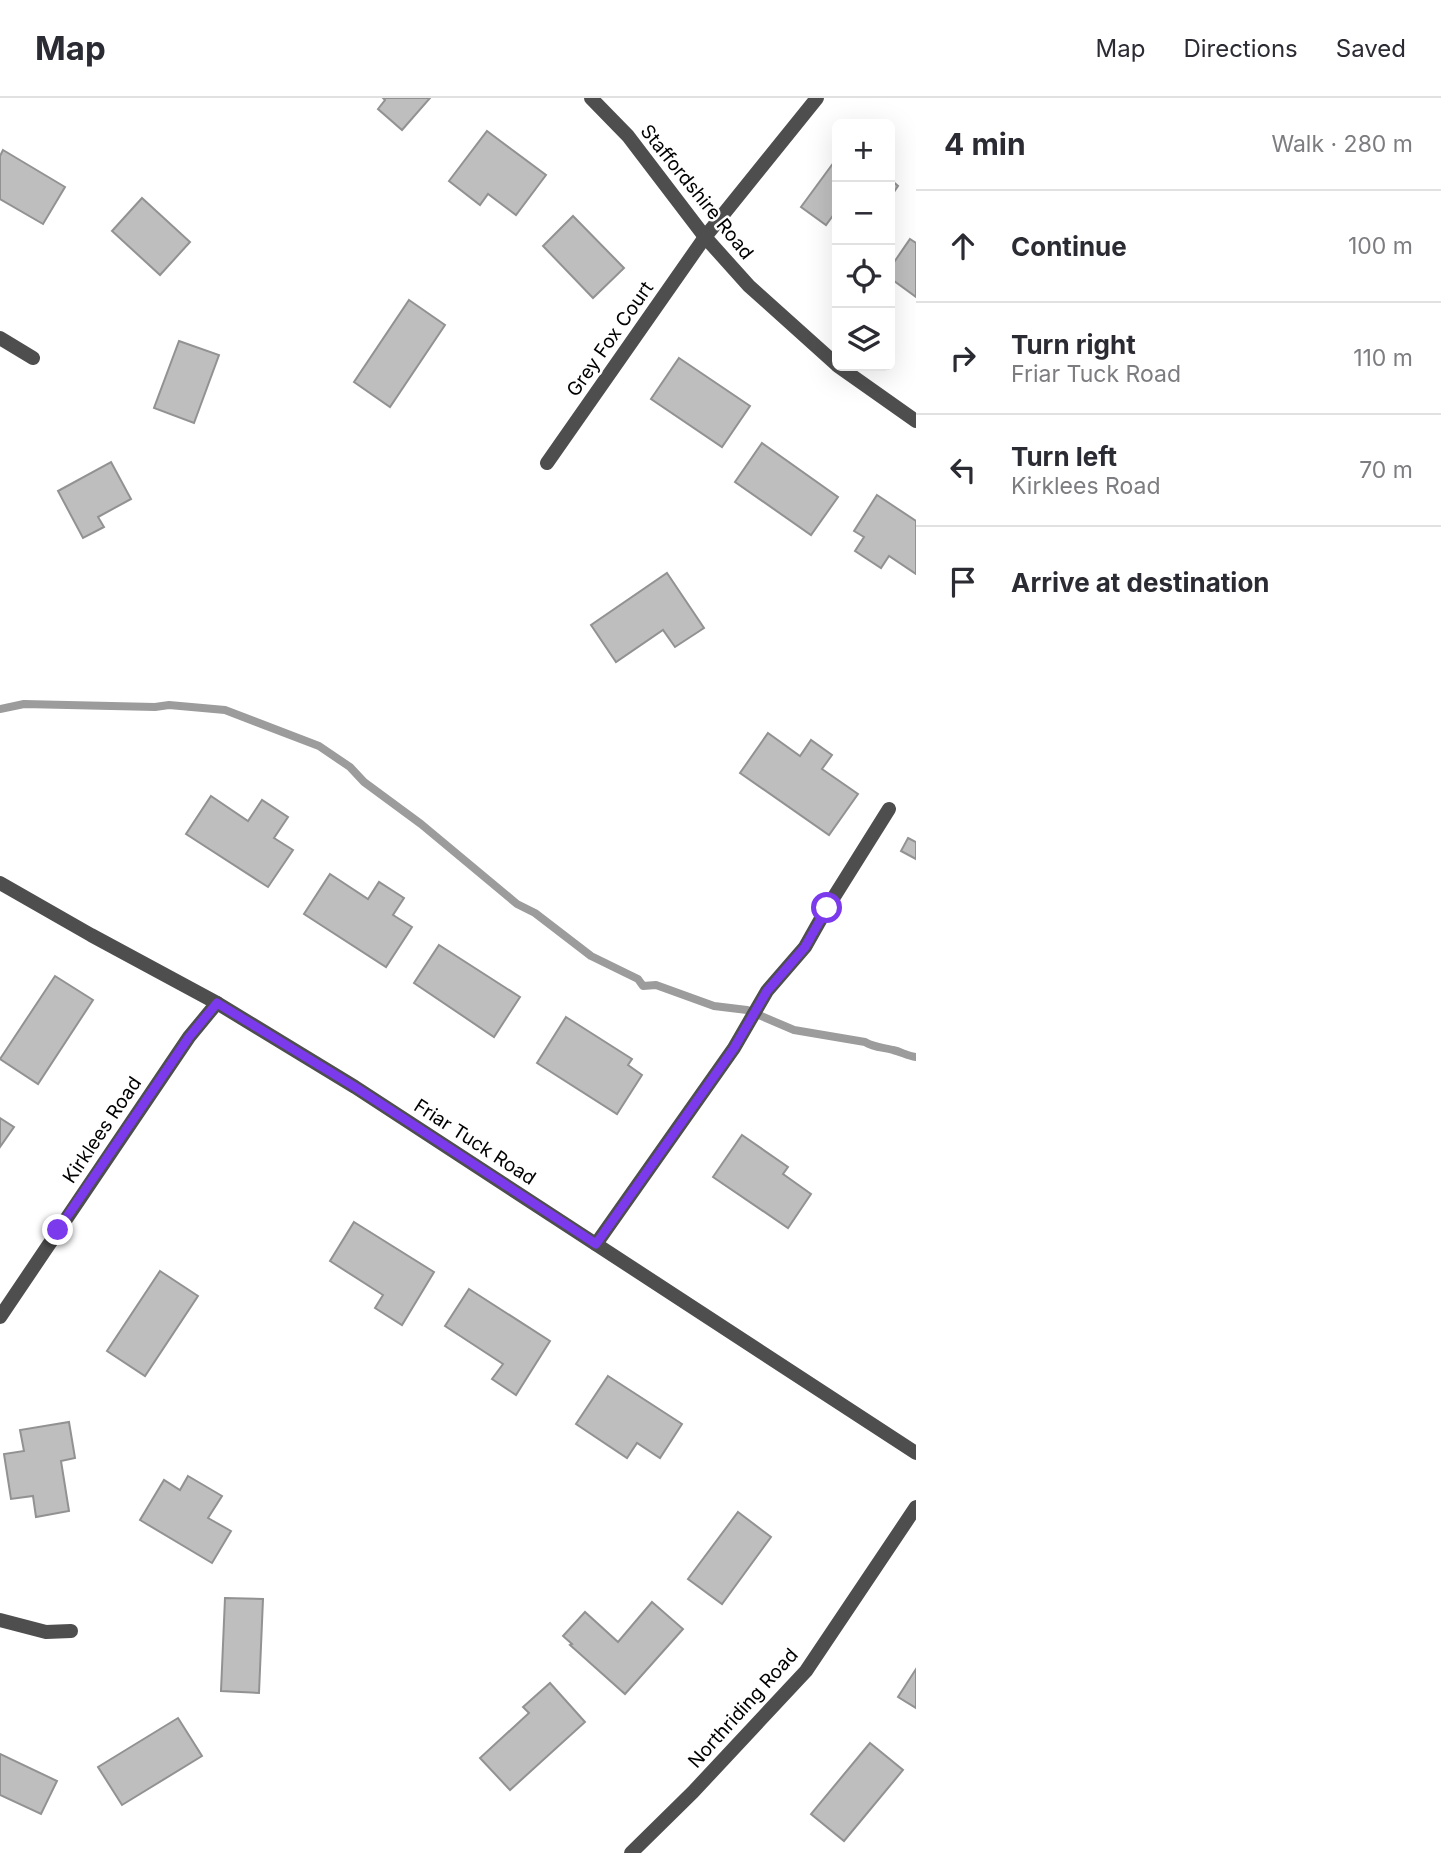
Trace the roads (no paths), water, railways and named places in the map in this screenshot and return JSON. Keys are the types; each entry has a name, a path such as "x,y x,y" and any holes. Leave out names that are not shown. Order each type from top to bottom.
{"street":[{"name":"Staffordshire Road","path":"591,98 628,136 705,237 749,286 832,360"},
{"name":"Grey Fox Court","path":"547,463 705,237 817,98"},
{"path":"0,338 33,358"},
{"name":"Staffordshire Road","path":"846,371 916,421"},
{"path":"596,1244 734,1048 767,991 805,947 890,809"},
{"name":"Friar Tuck Road","path":"0,883 217,1003 355,1087 916,1453"},
{"name":"Kirklees Road","path":"0,1317 189,1037 217,1003"},
{"name":"Northriding Road","path":"631,1853 693,1792 806,1671 916,1507"},
{"path":"0,1620 46,1632 71,1631"}],"waterway":[{"path":"0,709 24,704 169,705 225,710 319,746 350,767 364,782 421,824 517,904 535,913 591,956 638,979 643,986 656,985 714,1006 747,1010 794,1030 865,1042 916,1057"}]}
